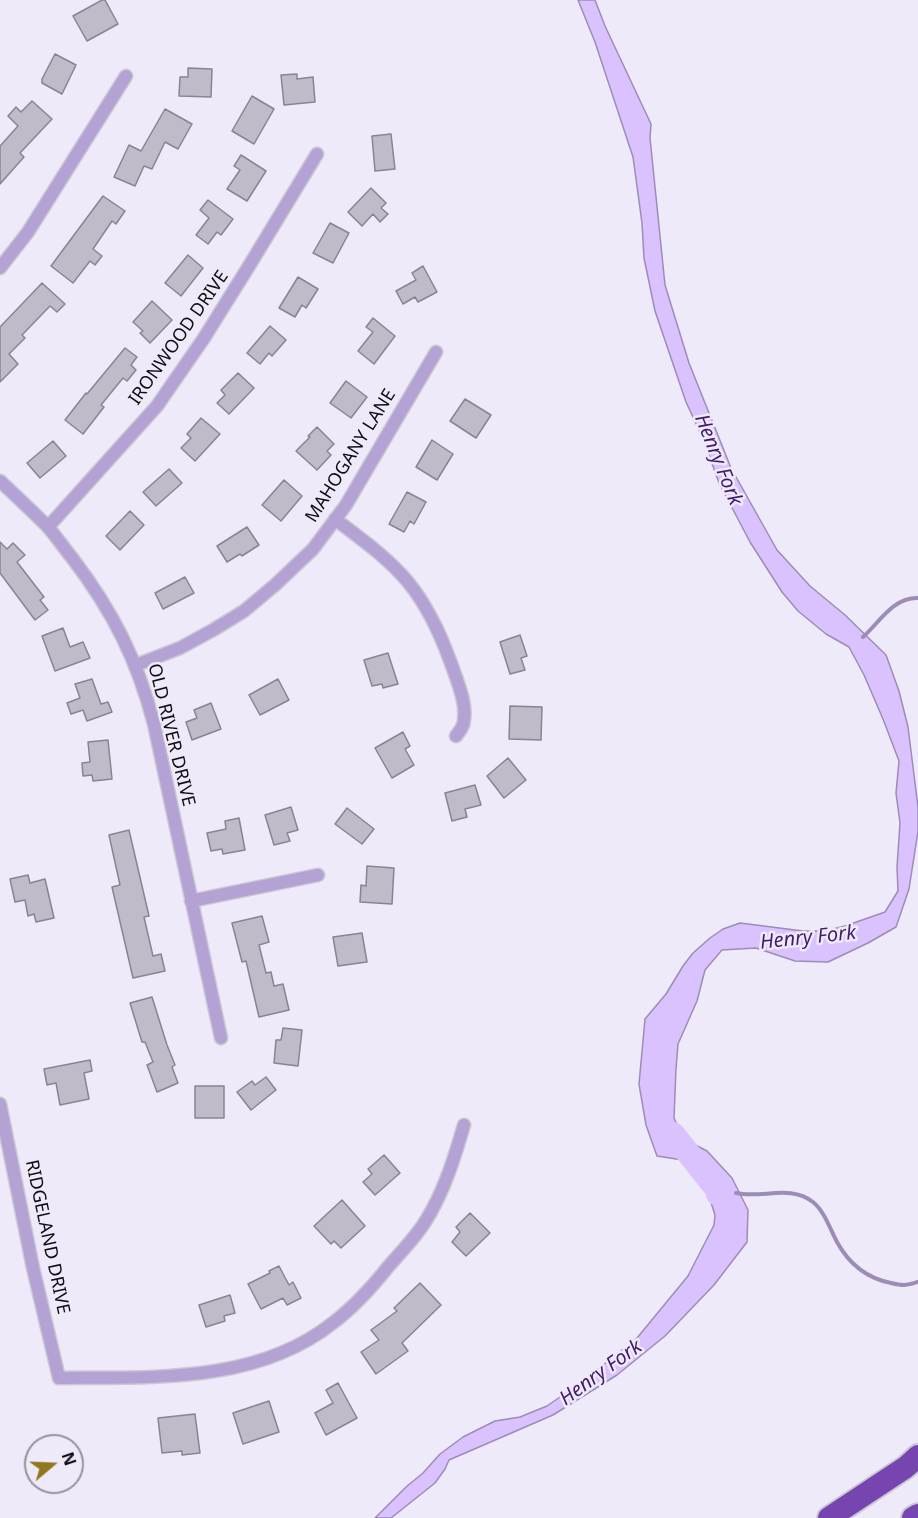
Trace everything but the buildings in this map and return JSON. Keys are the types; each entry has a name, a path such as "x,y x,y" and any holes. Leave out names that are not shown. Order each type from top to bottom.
{"highway":[{"path":"829,1518 914,1461"},
{"path":"913,1518 918,1515"}],"street":[{"path":"0,268 28,232 126,76"},
{"name":"IRONWOOD DRIVE","path":"48,527 157,406 204,338 317,154"},
{"name":"MAHOGANY LANE","path":"136,665 180,648 244,611 313,549 346,505 436,352"},
{"name":"OLD RIVER DRIVE","path":"0,482 48,527 101,598 136,665 154,724 221,1038"},
{"path":"335,519 384,557 422,601 450,658 463,699 465,719 456,736"},
{"path":"191,901 318,875"},
{"name":"RIDGELAND DRIVE","path":"0,1104 33,1268 59,1378 158,1377 233,1368 261,1361 309,1339 333,1323 366,1294 424,1224 448,1174 464,1125"}],"water":[{"path":"578,0 595,0 651,124 650,138 665,285 689,363 731,468 777,550 810,586 845,615 886,655 899,691 908,727 918,807 918,831 909,889 896,927 828,962 795,961 756,948 722,950 705,970 697,1001 678,1044 674,1118 684,1139 707,1151 732,1178 748,1210 747,1242 714,1285 665,1336 617,1375 553,1415 449,1460 435,1483 391,1518 375,1518 440,1454 463,1437 495,1421 520,1417 547,1406 583,1381 637,1338 688,1276 714,1225 715,1215 703,1173 696,1159 657,1156 646,1125 639,1084 645,1019 666,994 693,953 723,929 740,923 803,931 825,931 845,926 885,912 898,891 900,823 896,793 899,761 864,675 849,647 826,634 798,611 782,592 750,542 719,483 704,441 686,402 655,311 644,258 642,223 633,157 595,42"}],"waterway":[{"path":"863,637 894,606 909,599 918,598"},
{"name":"Henry Fork","path":"673,1134 716,1188 718,1194"},
{"path":"736,1193 785,1193 804,1197 813,1202 821,1211 842,1250 859,1269 874,1278 894,1284 906,1285 918,1282"}]}
